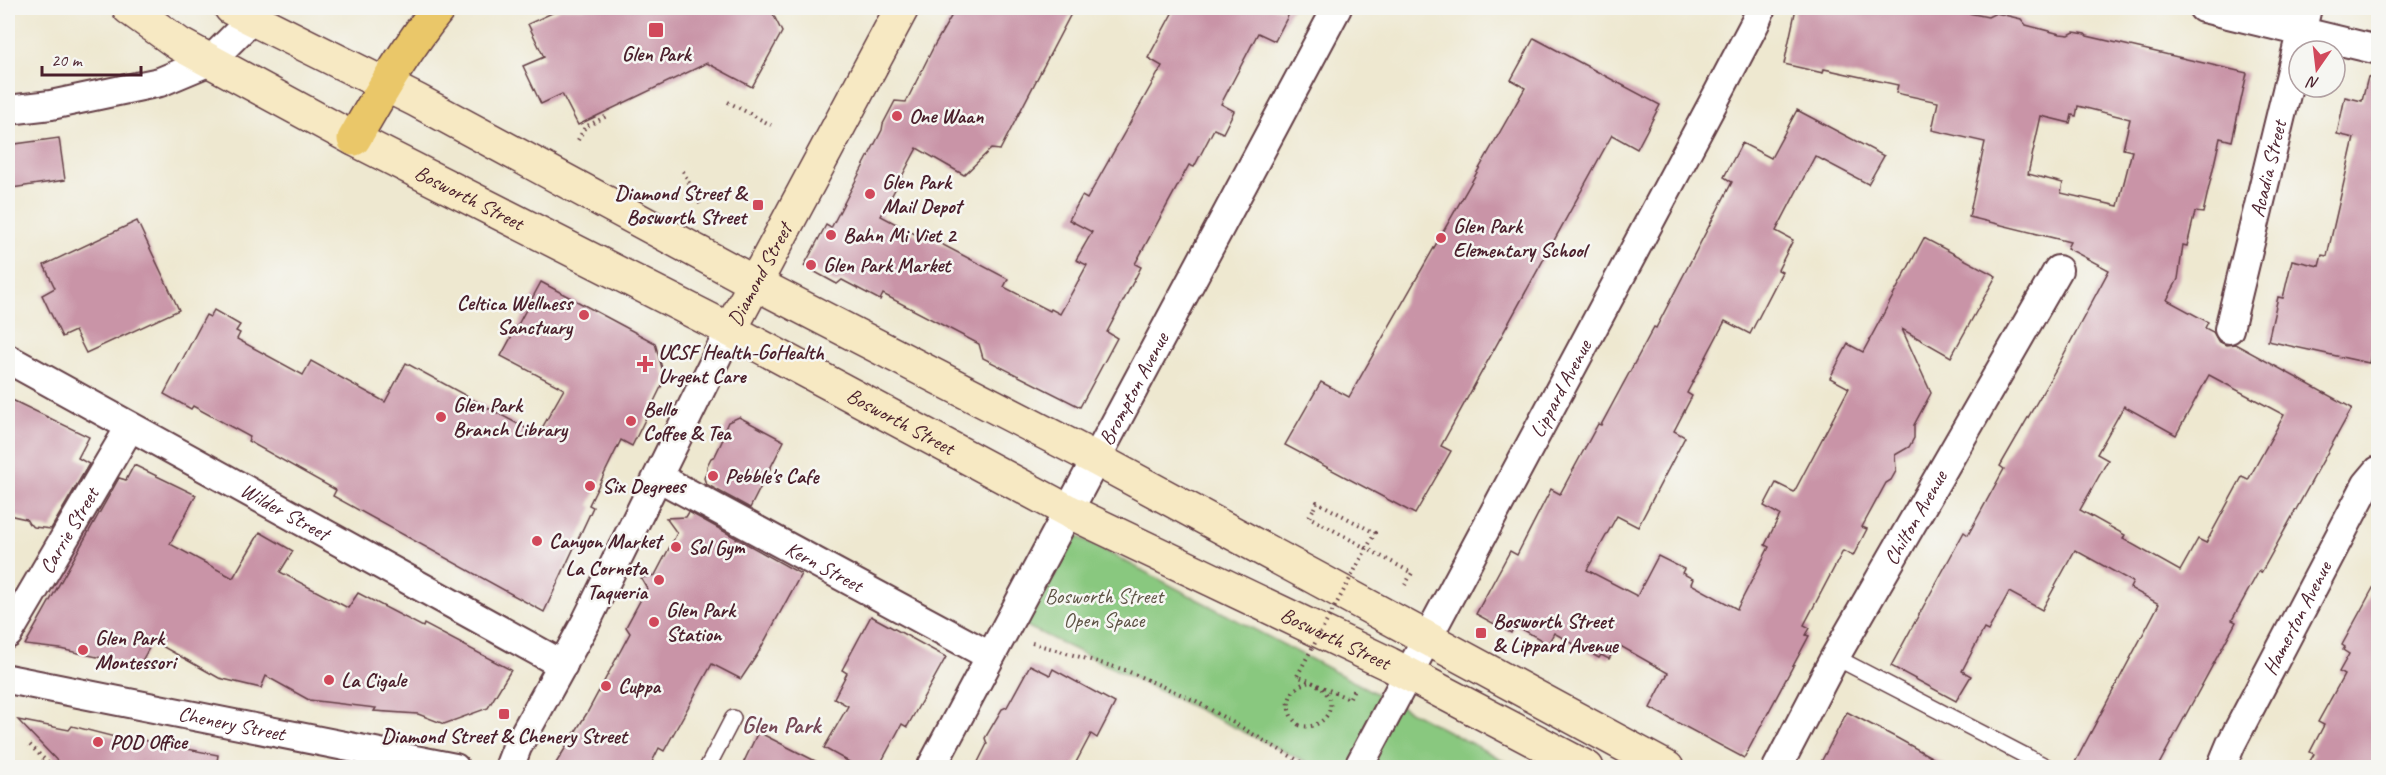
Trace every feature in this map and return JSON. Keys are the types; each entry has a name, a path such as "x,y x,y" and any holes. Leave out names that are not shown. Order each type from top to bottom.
{"highway":[{"path":"354,140 385,85 422,28 439,8"}],"main road":[{"name":"Bosworth Street","path":"129,8 179,44 354,140 730,330 1068,511 1408,674 1587,768"},
{"name":"Diamond Street","path":"730,330 902,8"},
{"name":"Bosworth Street","path":"242,13 562,178 755,284 1096,459 1667,768"}],"street":[{"name":"Brompton Avenue","path":"931,768 1337,8"},
{"name":"Lippard Avenue","path":"1358,768 1714,101 1761,8"},
{"path":"2203,8 2304,20 2379,51"},
{"path":"8,110 51,105 167,79 210,61 242,13"},
{"name":"Acadia Street","path":"2229,329 2304,20"},
{"name":"Chilton Avenue","path":"1777,768 1835,657 2058,270"},
{"name":"Diamond Street","path":"509,768 517,747 563,665 730,330"},
{"name":"Wilder Street","path":"8,359 563,665"},
{"name":"Carrie Street","path":"8,634 130,427"},
{"name":"Hamerton Avenue","path":"2220,768 2230,744 2367,484 2379,471"},
{"name":"Kern Street","path":"658,477 996,645"},
{"name":"Chenery Street","path":"8,679 455,768"}],"lane":[{"path":"1835,657 2049,768"},
{"path":"707,768 733,718"}],"path":[{"path":"728,102 771,125"},
{"path":"578,140 585,127 607,116"},
{"path":"683,171 700,204"},
{"path":"1354,689 1349,699 1311,682 1305,683 1292,693 1288,709 1295,723 1306,727 1316,726 1326,717 1330,705 1326,693 1317,685 1307,681 1297,676 1364,554 1369,543 1375,533 1317,502 1309,517 1319,523 1361,545 1371,550 1412,573 1405,585"},
{"path":"996,645 1125,670 1196,701 1311,768"},
{"path":"30,745 53,768"}],"green space":[{"name":"Bosworth Street Open Space","path":"1077,536 1516,767 1316,767 1026,626"}],"building":[{"path":"563,8 770,8 782,32 752,87 707,63 578,125 562,94 541,104 523,66 544,57 528,24"},
{"path":"956,8 1074,8 1000,150 991,149 964,175 917,148 881,216 928,241 930,238 1008,279 1004,287 1060,314 1087,265 1076,260 1092,232 1069,220 1082,196 1087,199 1162,66 1148,58 1175,8 1292,8 1275,41 1258,33 1221,104 1234,111 1223,133 1214,129 1194,167 1189,165 1135,264 1141,267 1107,332 1117,338 1080,407 983,358 979,344 883,294 880,300 842,280 837,284 804,266 826,225 831,228 895,101 906,102"},
{"path":"1796,8 1944,8 1988,17 1996,13 2021,19 2026,25 2060,34 2069,35 2074,32 2085,34 2247,73 2232,141 2220,138 2203,213 2195,212 2187,246 2183,245 2178,279 2167,300 2208,322 2205,328 2213,332 2218,341 2226,345 2235,344 2352,408 2261,573 2259,571 2232,620 2236,622 2157,768 2072,768 2159,604 2130,588 2133,582 2075,550 2042,610 2009,592 1988,631 1984,629 1962,671 1971,676 1956,701 1891,666 1964,532 1968,535 2004,469 2000,466 2109,270 2067,248 2070,242 1969,217 1985,142 1932,130 1938,102 1896,93 1898,85 1824,69 1823,73 1784,64","holes":["2078,106 2130,119 2123,149 2132,151 2118,206 2061,193 2063,183 2028,174 2041,116 2070,123 2072,115 2076,116","2209,375 2284,415 2248,480 2242,477 2206,543 2198,539 2180,571 2123,539 2125,535 2080,510 2108,460 2097,454 2124,406 2176,435"]},
{"path":"1534,38 1660,105 1637,149 1612,135 1441,446 1451,451 1415,514 1285,445 1321,382 1349,397 1525,88 1511,80"},
{"path":"2368,77 2379,78 2379,340 2374,339 2369,363 2268,341 2278,297 2283,298 2292,260 2319,266 2322,255 2327,256 2354,138 2337,134 2345,99 2362,101"},
{"path":"1797,110 1884,156 1868,184 1815,156 1776,231 1793,240 1778,270 1782,272 1750,334 1725,321 1687,393 1692,396 1674,431 1685,437 1638,527 1617,516 1587,570 1637,596 1658,556 1684,569 1682,573 1693,579 1691,584 1737,609 1769,547 1765,545 1780,515 1764,506 1776,483 1794,492 1849,388 1830,378 1848,344 1863,352 1924,238 1996,276 1951,357 1902,329 1931,393 1914,425 1914,438 1909,447 1895,455 1896,471 1891,480 1886,483 1862,527 1867,529 1853,556 1843,551 1804,625 1810,628 1806,635 1809,636 1744,758 1650,708 1668,673 1617,644 1609,659 1601,655 1599,658 1554,633 1548,644 1515,625 1511,633 1476,614 1510,551 1517,555 1551,489 1560,494 1598,424 1601,425 1654,327 1656,328 1732,182 1724,177 1742,143 1771,158"},
{"path":"59,138 65,180 12,188 8,185 8,145"},
{"path":"137,221 179,310 86,353 75,331 62,337 42,295 55,288 44,265"},
{"path":"541,282 655,343 665,379 632,446 621,440 589,505 593,507 544,612 333,496 336,490 248,441 250,437 193,406 191,409 164,394 206,315 210,317 214,310 240,325 236,331 240,333 237,339 303,375 311,361 385,402 406,363 538,435 564,389 501,356"},
{"path":"8,398 89,437 78,458 89,464 51,529 34,527 26,519 13,516 8,500"},
{"path":"739,417 784,441 750,508 706,484 704,478 707,466 711,458 715,456 725,435 724,431 728,422"},
{"path":"134,465 196,495 170,544 233,578 260,532 293,551 280,572 348,608 358,593 423,627 424,624 511,670 488,708 444,724 418,714 374,711 376,708 309,700 266,676 261,688 219,678 153,641 139,666 60,649 25,645 119,478 126,480"},
{"path":"689,512 801,574 757,655 741,679 712,664 664,751 659,748 649,768 553,768 587,713 630,633 626,627 647,588 641,578 655,575 677,533 666,518 686,517"},
{"path":"2379,577 2379,768 2306,768 2314,754 2310,752 2324,725 2318,722 2344,675 2339,672 2349,654 2343,650 2345,647 2342,645"},
{"path":"871,616 946,657 907,727 902,724 878,768 860,768 824,748 848,706 834,698 847,673 842,670"},
{"path":"1030,665 1050,675 1053,669 1115,703 1097,738 1091,734 1073,768 975,768 987,744 985,738 1002,709 1007,707"},
{"path":"1847,712 1897,738 1951,768 1818,768"},
{"path":"18,720 69,730 72,726 138,743 142,740 218,755 216,768 64,768"},
{"path":"758,732 829,768 741,768"}],"place":[{"name":"Glen Park","path":"656,30"},
{"name":"One Waan","path":"897,116"},
{"name":"Glen Park Mail Depot","path":"870,194"},
{"name":"Diamond Street & Bosworth Street","path":"758,205"},
{"name":"Bahn Mi Viet 2","path":"831,235"},
{"name":"Glen Park Elementary School","path":"1441,238"},
{"name":"Glen Park Market","path":"811,265"},
{"name":"Celtica Wellness Sanctuary","path":"584,315"},
{"name":"UCSF Health-GoHealth Urgent Care","path":"645,364"},
{"name":"Glen Park Branch Library","path":"441,417"},
{"name":"Bello Coffee & Tea","path":"631,421"},
{"name":"Pebble's Cafe","path":"713,476"},
{"name":"Six Degrees","path":"590,486"},
{"name":"Canyon Market","path":"537,541"},
{"name":"Sol Gym","path":"676,547"},
{"name":"La Corneta Taqueria","path":"659,580"},
{"name":"Glen Park Station","path":"654,622"},
{"name":"Bosworth Street & Lippard Avenue","path":"1481,633"},
{"name":"Glen Park Montessori","path":"83,650"},
{"name":"La Cigale","path":"329,680"},
{"name":"Cuppa","path":"606,686"},
{"name":"Diamond Street & Chenery Street","path":"504,714"},
{"name":"POD Office","path":"98,742"}],"district":[{"name":"Glen Park","path":"781,725"}]}
